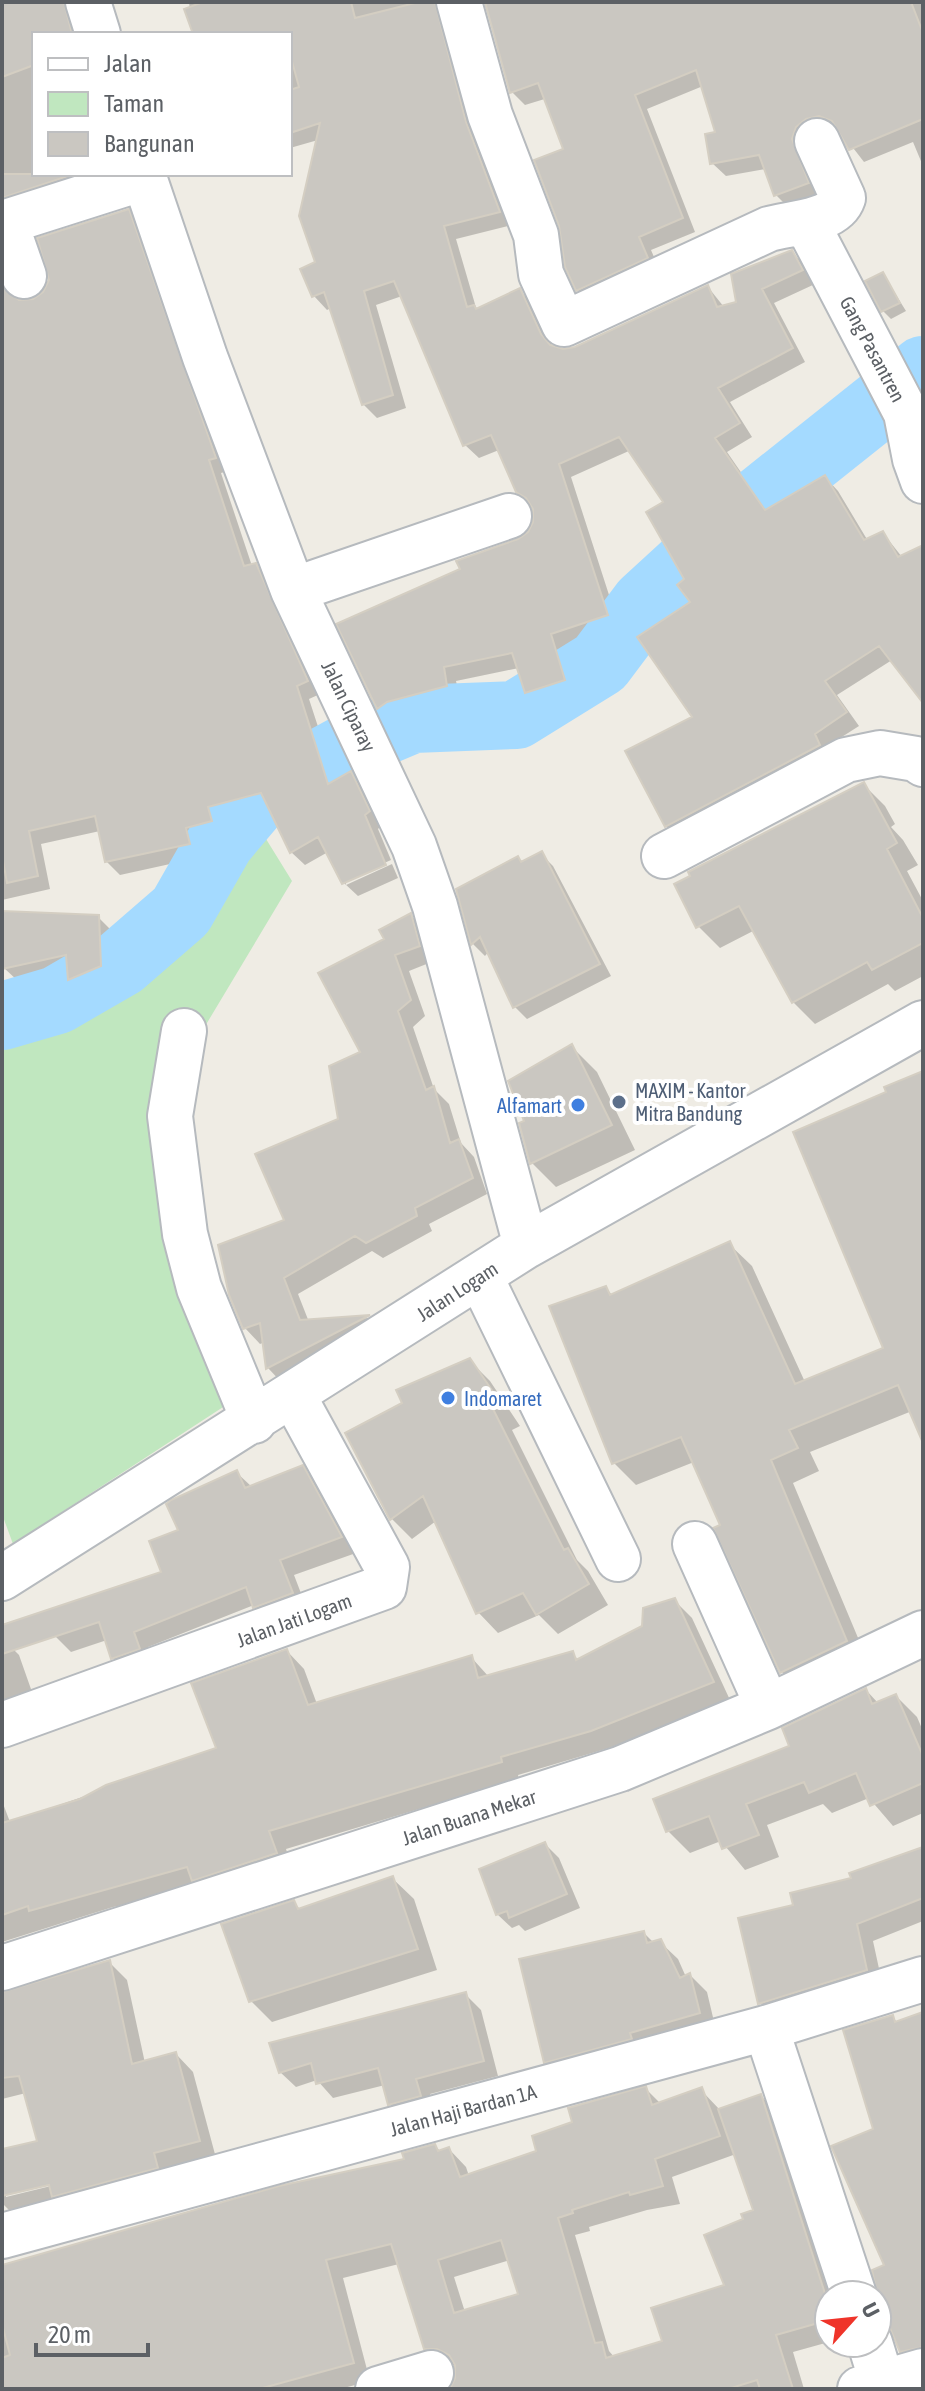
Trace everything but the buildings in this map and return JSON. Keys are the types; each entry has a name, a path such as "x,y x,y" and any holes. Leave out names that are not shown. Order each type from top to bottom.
{"street":[{"path":"459,2 490,115 536,235 541,274 564,324 769,229 806,222 843,201 817,141"},
{"path":"24,276 7,227 12,220 144,176"},
{"name":"Jalan Ciparay","path":"144,176 205,357 293,590 414,846 435,906 526,1246"},
{"name":"Gang Pasantren","path":"806,222 896,394 923,481"},
{"path":"293,590 509,516"},
{"path":"664,856 846,760 880,753 916,759 923,764"},
{"name":"Jalan Logam","path":"2,1578 294,1397 526,1246 923,1023"},
{"path":"184,1031 170,1116 185,1234 199,1288 254,1421"},
{"path":"480,1276 618,1559"},
{"name":"Jalan Jati Logam","path":"2,1725 384,1587 387,1567 294,1397"},
{"path":"695,1544 768,1707"},
{"name":"Jalan Buana Mekar","path":"2,1968 620,1769 920,1644"},
{"name":"Jalan Haji Bardan 1A","path":"2,2236 766,2028 923,1979"},
{"path":"766,2028 849,2279"},
{"path":"378,2389 431,2373"}],"green space":[{"path":"258,826 292,881 201,1033 175,1154 240,1396 13,1544 2,1514 2,1024 123,988 203,898"}],"waterway":[{"path":"2,1016 57,1000 121,963 181,911 221,841 259,796 358,742 413,719 516,715 600,663 645,603 740,516 923,370"}],"place":[{"name":"MAXIM - Kantor Mitra Bandung","path":"619,1102"},
{"name":"Alfamart","path":"578,1105"},
{"name":"Indomaret","path":"448,1398"}]}
